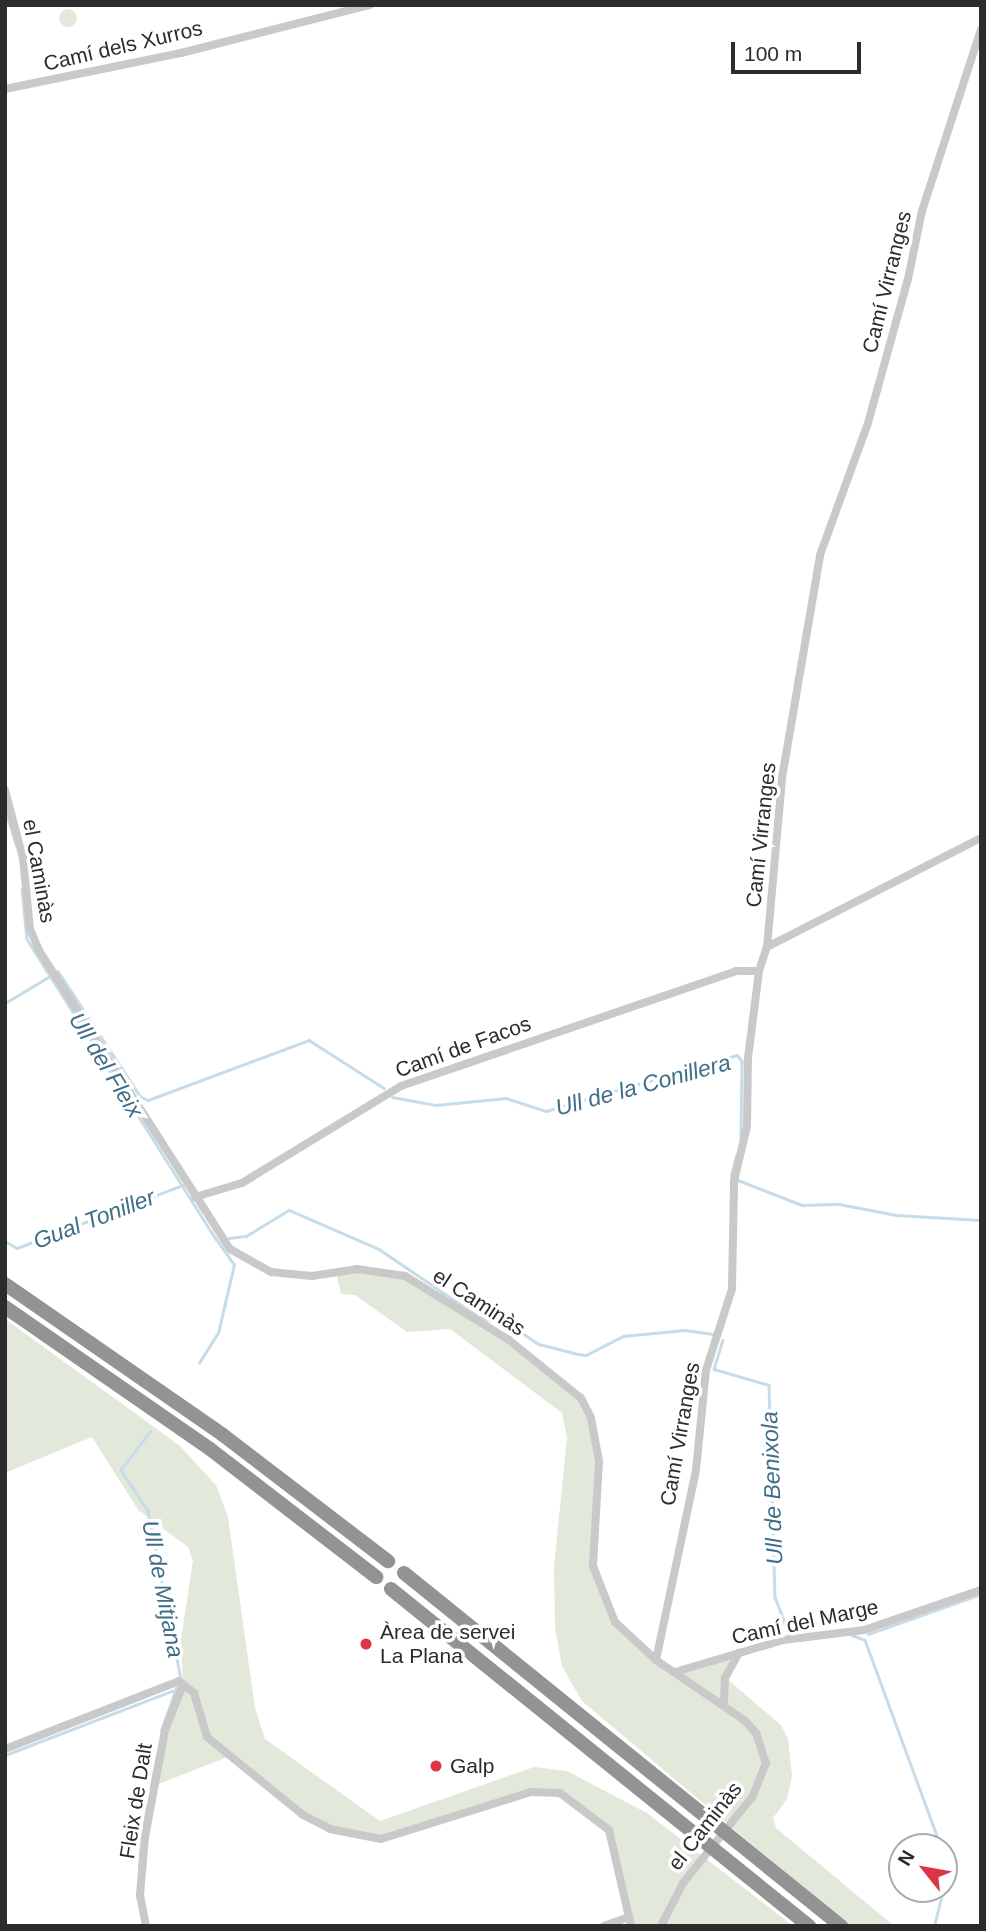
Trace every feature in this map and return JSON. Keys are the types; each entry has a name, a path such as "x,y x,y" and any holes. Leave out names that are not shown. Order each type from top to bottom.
{"highway":[{"path":"5,1284 223,1435 388,1561"},
{"path":"5,1307 210,1449 376,1577"},
{"path":"404,1573 841,1926"},
{"path":"391,1589 809,1926"}],"street":[{"name":"Camí dels Xurros","path":"5,89 181,53 370,5"},
{"name":"Camí Virranges","path":"656,1660 695,1470 706,1370 732,1289 734,1181 747,1126 748,1058 760,971 767,947 782,778 820,555 868,423 908,279 922,211 981,29"},
{"name":"el Caminàs","path":"5,790 23,858 30,929 40,952 216,1231 244,1259 271,1272 302,1276 357,1269 405,1276 509,1340 564,1381 581,1398 597,1440 592,1538 593,1566 602,1596 627,1638 724,1705 757,1733 763,1747 763,1779 752,1797 683,1883 661,1926"},
{"path":"767,947 981,838"},
{"name":"Camí de Facos","path":"195,1197 242,1183 401,1086 736,971 760,971"},
{"name":"Camí del Marge","path":"675,1672 812,1635 864,1630 981,1590"},
{"path":"724,1705 726,1678 739,1653"},
{"path":"5,1749 179,1681 194,1693 207,1737 303,1815 330,1829 381,1839 531,1792 560,1793 609,1830 630,1921 604,1926"},
{"name":"Fleix de Dalt","path":"146,1926 141,1895 147,1825 165,1730 183,1685"}],"green space":[{"path":"68,9 76,14 77,18 72,26 68,27 60,22 59,18 64,10"},
{"path":"357,1269 405,1277 508,1341 580,1399 596,1440 593,1566 615,1622 675,1673 738,1654 726,1678 781,1725 788,1739 792,1776 787,1799 773,1818 776,1828 894,1926 850,1926 730,1826 762,1779 729,1825 582,1701 562,1666 555,1628 554,1566 567,1438 562,1413 450,1329 407,1332 355,1295 341,1294 336,1272"},
{"path":"5,1319 179,1445 216,1485 228,1517 255,1708 265,1739 380,1821 534,1767 567,1771 647,1813 793,1926 632,1926 610,1830 549,1789 388,1837 318,1824 230,1756 156,1785 166,1730 183,1686 181,1639 193,1561 188,1547 138,1510 92,1437 5,1473"}],"waterway":[{"name":"Ull del Fleix","path":"5,808 16,845"},
{"name":"Ull del Fleix","path":"22,889 27,939 216,1239"},
{"name":"Ull de la Conillera","path":"58,971 140,1096 148,1100 309,1040 384,1088"},
{"name":"Ull de la Conillera","path":"5,1003 50,976"},
{"name":"Ull de la Conillera","path":"392,1097 436,1105 506,1098 546,1111 737,1055 742,1061 741,1136"},
{"name":"Ull de la Conillera","path":"731,1175 736,1156"},
{"name":"Ull de la Conillera","path":"738,1180 802,1205 839,1204 896,1215 981,1220"},
{"name":"Gual Toniller","path":"5,1241 17,1248 183,1185"},
{"name":"Ull de Benixola","path":"229,1238 246,1236 289,1210 379,1249 479,1317 515,1328 539,1344 578,1354 586,1355 623,1336 685,1330 715,1334"},
{"name":"Ull de Mitjana","path":"199,1363 218,1333 234,1265 212,1233"},
{"name":"Ull de Benixola","path":"723,1340 714,1369 769,1385 775,1597 789,1634"},
{"name":"Ull de Mitjana","path":"151,1431 121,1470 148,1511 181,1679"},
{"path":"868,1634 981,1594"},
{"name":"Ull de Benixola","path":"852,1635 865,1640 936,1833"},
{"name":"Ull de Mitjana","path":"161,1731 176,1688"},
{"path":"5,1755 172,1691"},
{"name":"Ull de Mitjana","path":"151,1786 157,1755"},
{"name":"Ull de Mitjana","path":"144,1824 147,1806"},
{"name":"Ull de Mitjana","path":"139,1868 141,1844"},
{"name":"Ull de Benixola","path":"934,1926 940,1903"}],"place":[{"name":"Àrea de servei La Plana","path":"366,1644"},
{"name":"Galp","path":"436,1766"}]}
